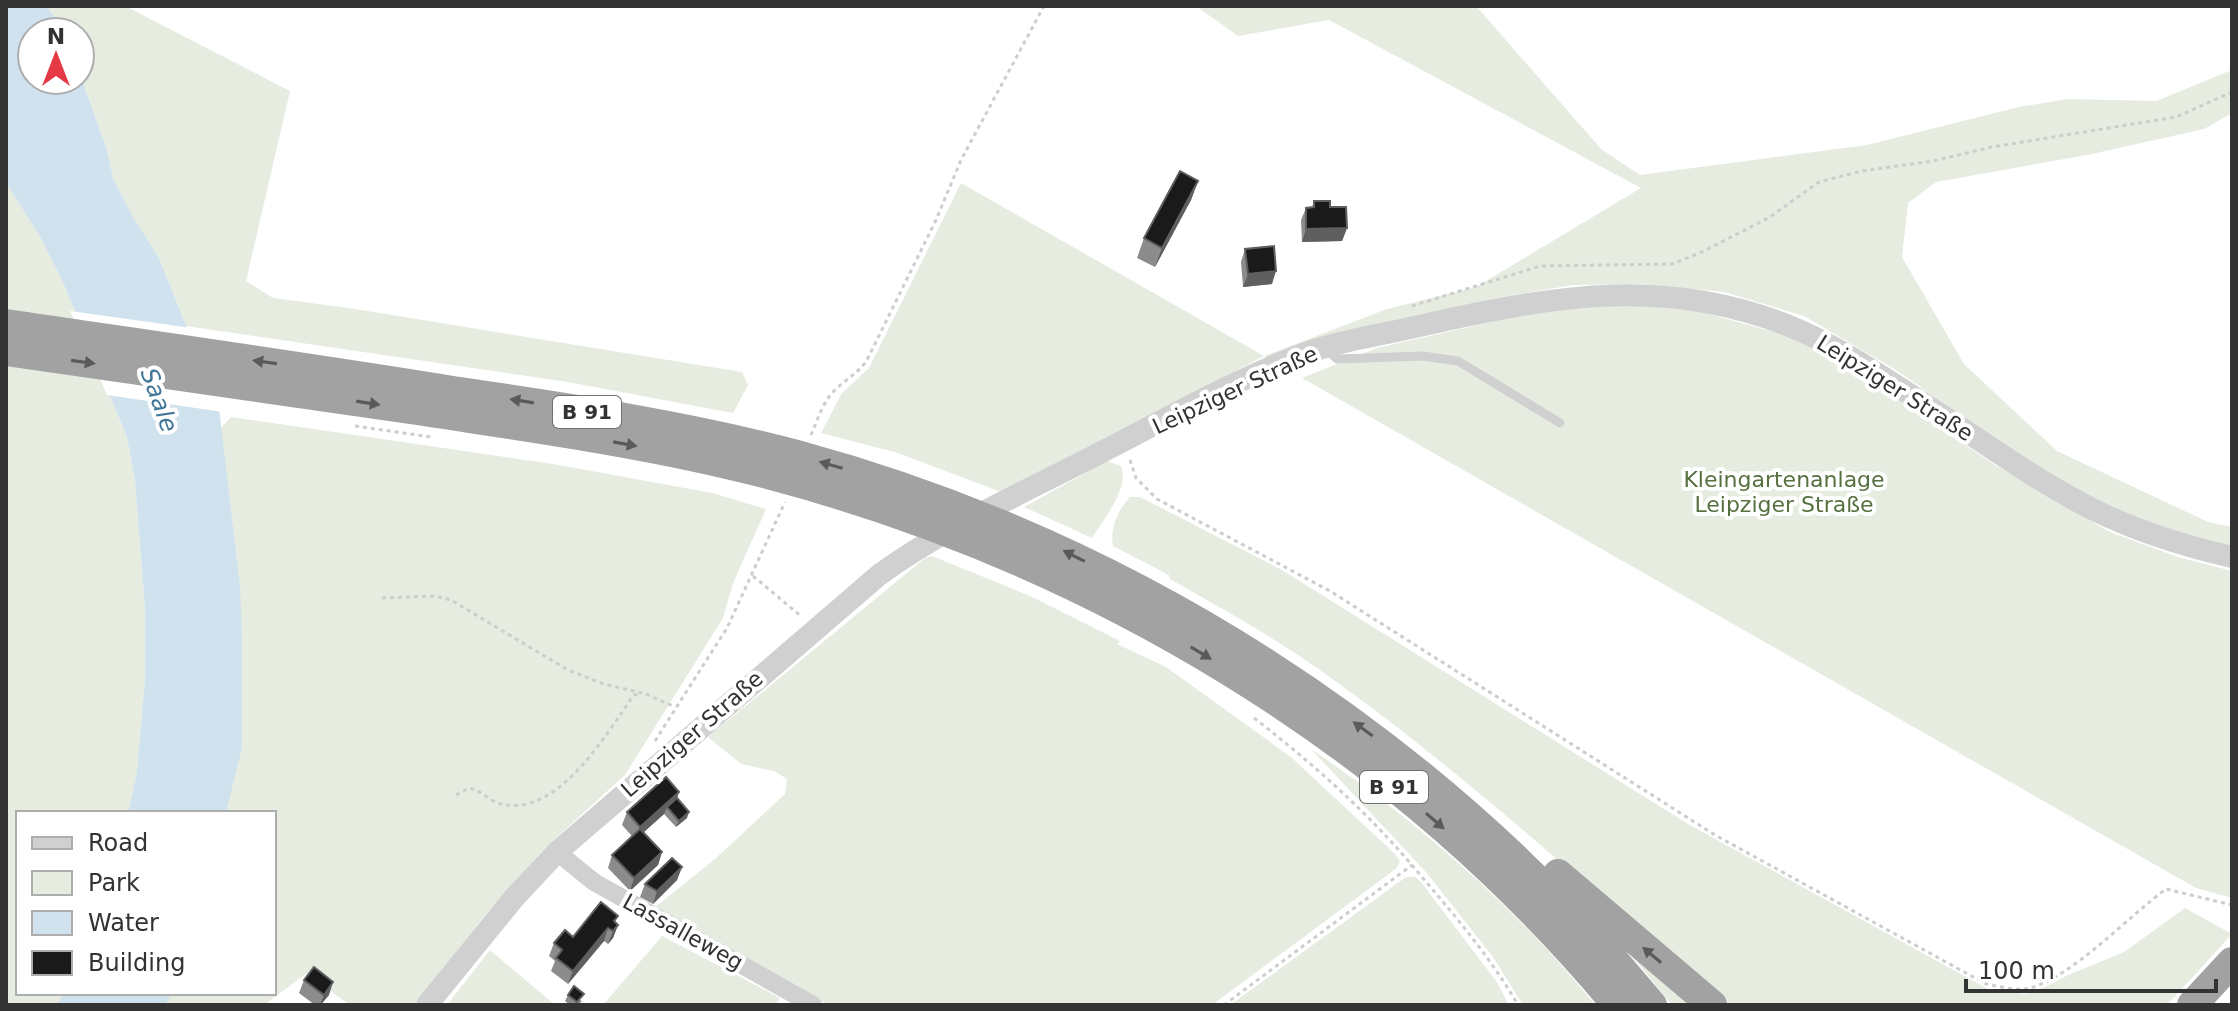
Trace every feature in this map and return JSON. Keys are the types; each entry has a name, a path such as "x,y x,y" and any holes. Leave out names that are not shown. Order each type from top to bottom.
{"highway":[{"name":"B 91","path":"6,324 560,407 739,441 894,484 992,519 1048,543 1139,603 1187,645 1290,709 1383,777 1519,897 1617,1005"},
{"name":"B 91","path":"6,351 477,419 661,450 751,470 837,494 962,536 1035,567 1139,603 1292,678 1375,738 1447,795 1583,925 1652,1005"},
{"path":"1447,795 1478,806 1712,1005"},
{"path":"2192,1005 2232,962"}],"street":[{"name":"Leipziger Straße","path":"427,1005 514,898 557,852 879,575 921,547 1123,442 1289,359 1324,348 1471,314 1581,295 1653,295 1724,305 1762,316 1832,346 2089,507 2144,532 2232,557"},
{"name":"Lassalleweg","path":"557,852 594,882 813,1005"}],"lane":[{"path":"1324,348 1337,359 1423,356 1458,361 1560,423"}],"path":[{"path":"818,418 825,402 866,362 936,220 961,160 1044,6"},
{"path":"1404,309 1540,266 1672,264 1728,240 1770,217 1819,182 1992,147 2176,117 2232,92"},
{"path":"343,424 443,439"},
{"path":"1123,442 1136,478 1157,499 1330,591 1715,835 1986,984 2028,989 2062,972 2166,889 2232,905"},
{"path":"774,500 786,504"},
{"path":"655,742 727,628 778,519"},
{"path":"753,576 815,628"},
{"path":"382,598 434,596 451,600 568,670 604,684 646,694 675,707"},
{"path":"456,795 469,788 501,804 514,805 543,796 582,767 633,696 646,694"},
{"path":"1253,716 1339,788 1380,828 1430,883 1500,973 1518,1005"},
{"path":"1224,1005 1412,865"}],"green space":[{"path":"47,6 125,6 290,91 246,281 273,298 742,372 748,385 733,413 568,382 186,326 159,258 113,178 107,150 88,96 96,96 96,16 54,16"},
{"path":"1196,6 1476,6 1601,149 1640,175 1867,145 2019,107 2068,99 2156,101 2232,70 2232,113 2204,129 2087,155 1936,182 1908,203 1902,257 1964,364 2057,451 2208,522 2232,527 2232,550 2148,527 2052,478 1896,370 1804,316 1724,292 1641,284 1573,285 1502,297 1387,323 1269,359 1264,356 1387,309 1476,287 1641,188 1329,20 1238,36"},
{"path":"6,183 39,235 62,280 127,437 135,481 145,609 145,679 137,771 128,811 16,811 16,995 62,995 57,1005 6,1005"},
{"path":"961,183 1264,356 1001,492 898,453 821,433 842,393 869,368"},
{"name":"Kleingartenanlage Leipziger Straße","path":"1644,305 1702,312 1795,338 1858,373 1995,465 2110,532 2178,557 2232,571 2232,898 2196,888 1302,378 1377,348 1517,316 1584,306"},
{"path":"231,417 553,464 712,493 766,509 733,583 723,618 625,775 545,848 486,914 414,1005 350,1005 306,974 264,1005 164,1005 170,995 276,995 276,811 224,811 240,585 221,428"},
{"path":"1107,461 1121,466 1122,484 1092,538 1024,507"},
{"path":"1130,497 1140,497 1282,570 1688,824 1990,990 2026,994 2047,986 2124,952 2185,908 2232,934 2167,1005 1724,1005 1517,825 1356,696 1301,657 1170,579 1169,575 1113,546 1116,519"},
{"path":"932,556 1030,596 1166,667 1291,757 1395,854 1400,861 1397,868 1212,1005 828,1005 654,908 715,859 785,794 787,779 774,771 741,764 708,737 925,558"},
{"path":"1311,749 1388,805 1462,866 1532,933 1595,1005 1523,1005 1493,957 1426,872"},
{"path":"1406,877 1415,877 1421,882 1496,981 1509,1005 1230,1005"},
{"path":"662,936 780,998 776,1005 603,1005"},
{"path":"1622,944 1698,1005 1672,1005"},
{"path":"490,950 555,1005 447,1005"}],"water":[{"name":"Saale","path":"6,6 47,6 54,16 16,16 16,96 88,96 107,150 113,178 159,258 219,408 240,585 242,641 242,747 226,811 128,811 137,771 145,679 145,609 135,481 127,437 62,280 39,235 6,183"},
{"path":"62,995 171,995 165,1005 57,1005"}],"pier":[{"path":"70,311 192,328 223,412 107,395"}],"building":[{"path":"1180,171 1198,181 1162,248 1144,238"},
{"path":"1314,201 1330,201 1330,207 1346,207 1347,228 1306,229 1306,208 1314,207"},
{"path":"1274,246 1276,271 1248,274 1245,249"},
{"path":"666,777 679,792 640,827 627,812"},
{"path":"677,798 689,812 679,821 667,807"},
{"path":"640,829 662,852 634,878 612,855"},
{"path":"672,858 682,867 657,891 645,884"},
{"path":"601,902 618,916 614,921 618,925 613,931 608,928 573,971 556,958 562,950 554,943 565,930 573,937"},
{"path":"314,967 333,982 324,995 304,980"},
{"path":"574,986 584,994 577,1002 568,995"}]}
